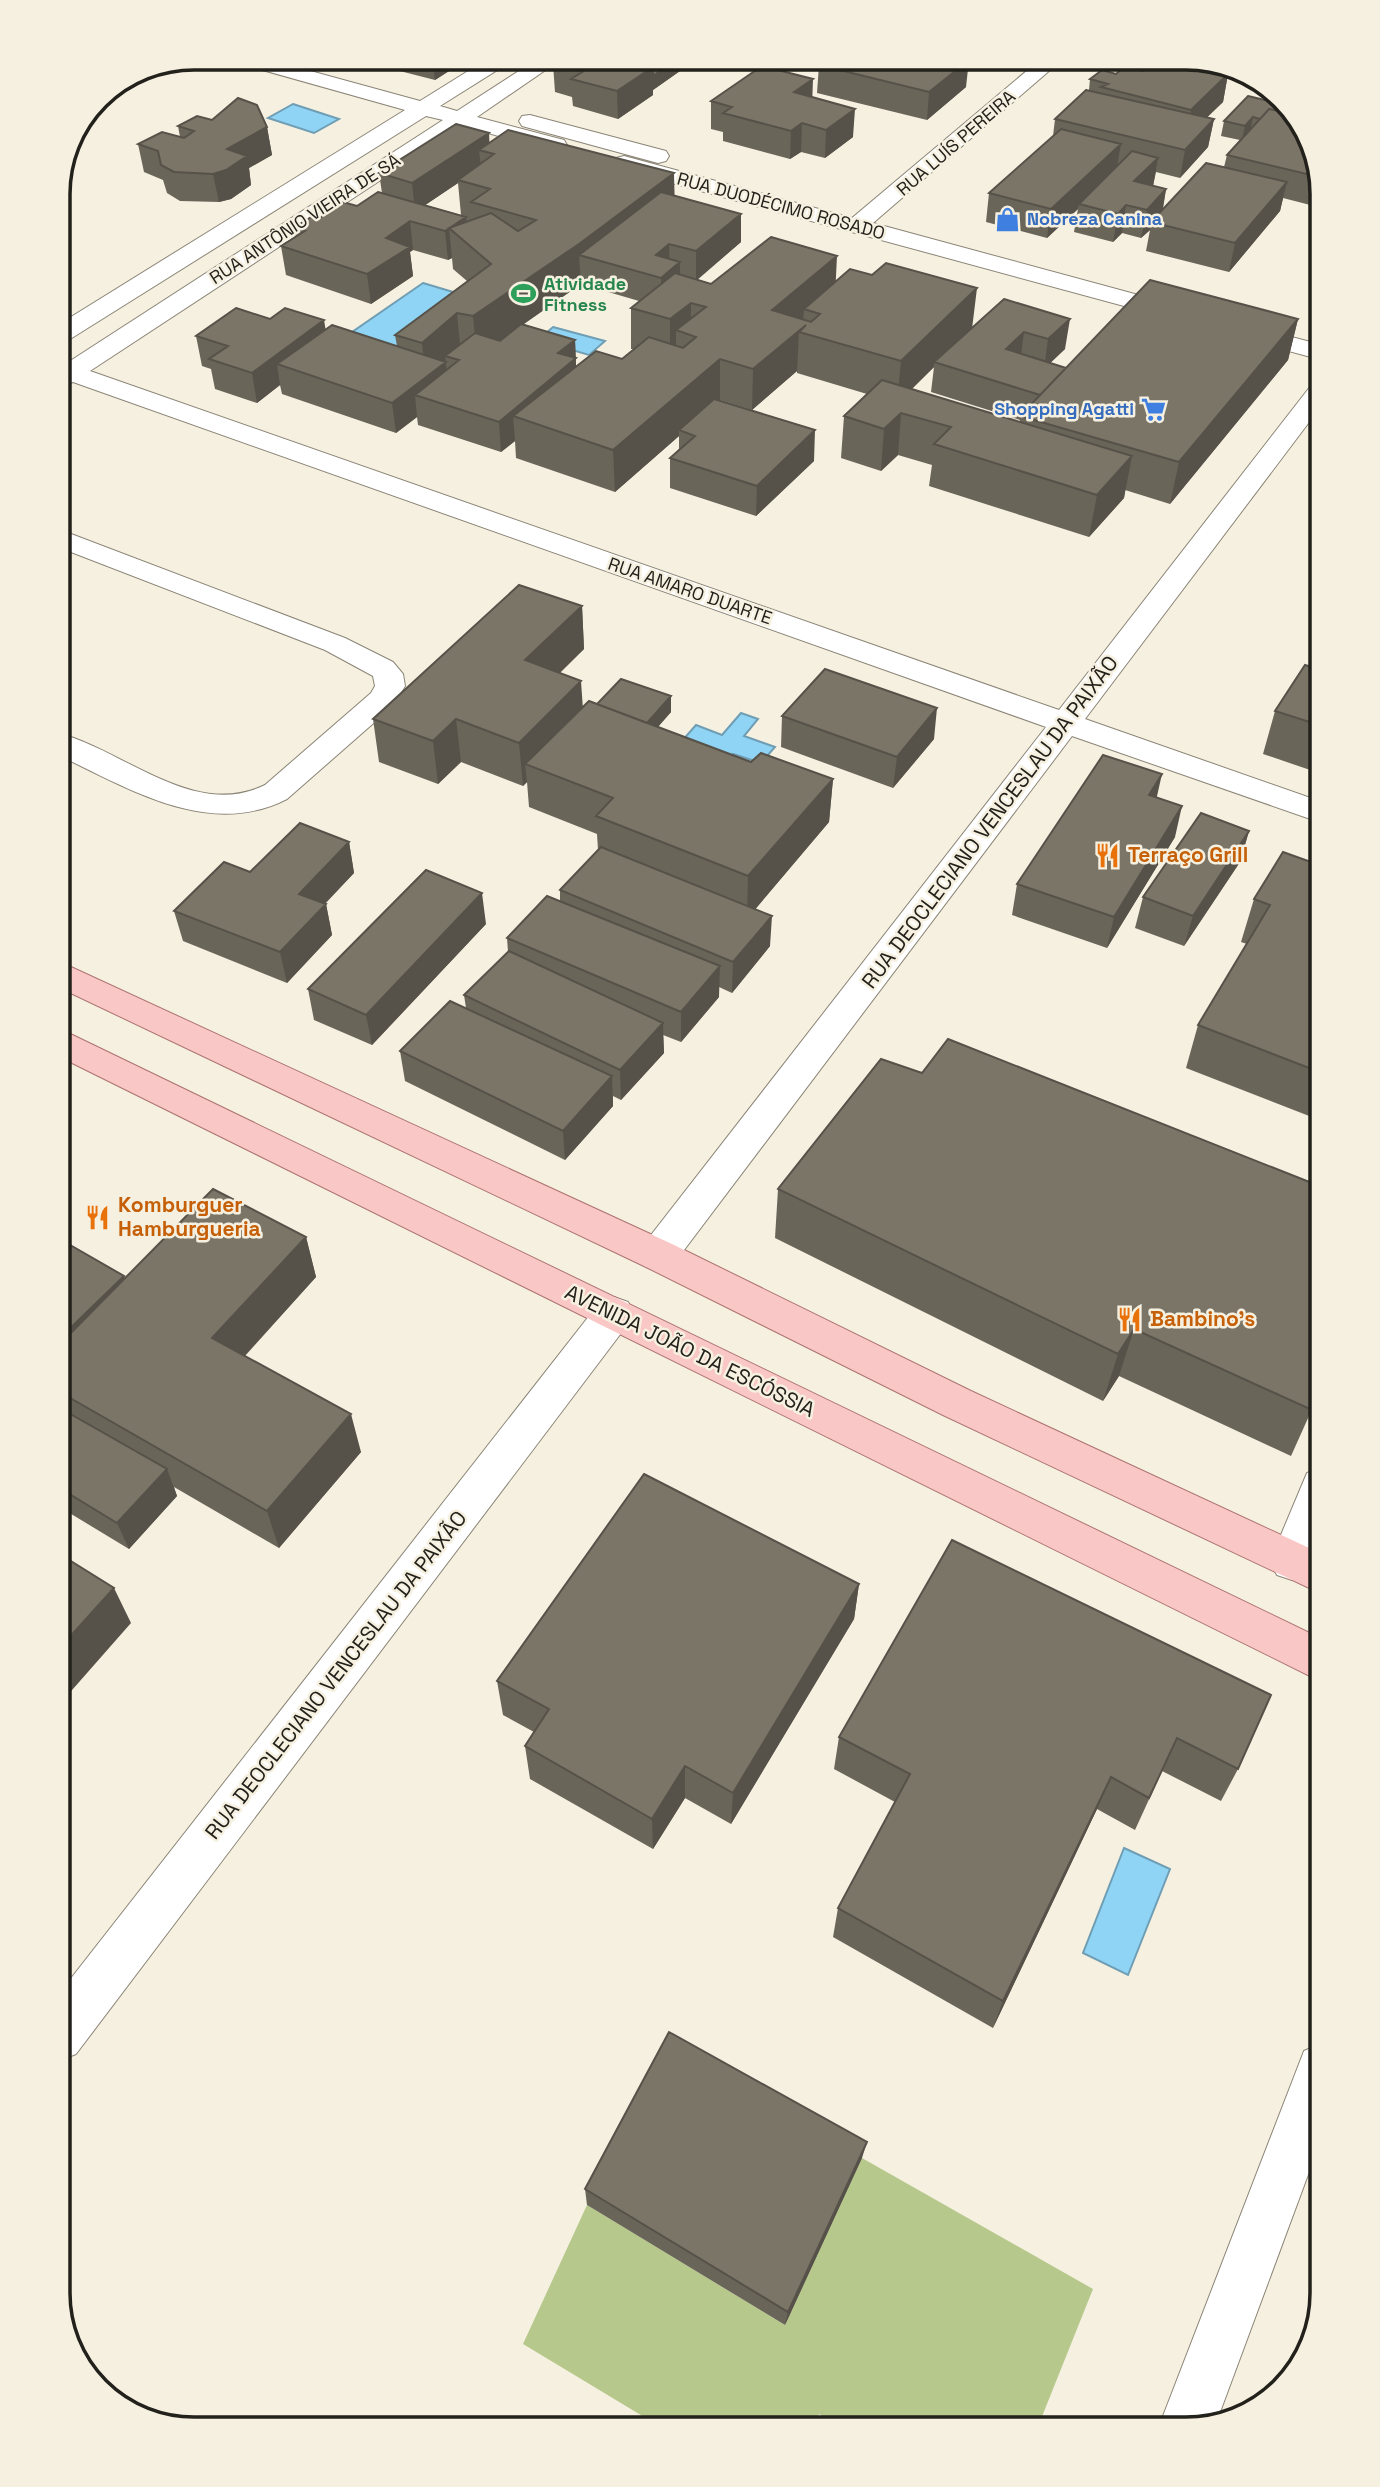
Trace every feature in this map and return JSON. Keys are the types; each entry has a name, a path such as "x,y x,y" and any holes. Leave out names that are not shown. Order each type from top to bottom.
{"main road":[{"path":"70,979 658,1255 957,1403 1307,1568"},
{"name":"AVENIDA JOÃO DA ESCÓSSIA","path":"70,1047 1310,1655"}],"street":[{"name":"RUA DUODÉCIMO ROSADO","path":"285,70 423,108 469,112 1212,314 1310,333"},
{"name":"RUA DUODÉCIMO ROSADO","path":"342,70 443,97 469,112"},
{"name":"RUA ANTÔNIO VIEIRA DE SÁ","path":"70,329 485,70"},
{"name":"RUA ANTÔNIO VIEIRA DE SÁ","path":"70,369 534,70"},
{"name":"RUA LUÍS PEREIRA","path":"864,220 1040,70"},
{"name":"RUA DUODÉCIMO ROSADO","path":"1212,314 1310,349"},
{"name":"RUA AMARO DUARTE","path":"70,377 1310,809"},
{"name":"RUA DEOCLECIANO VENCESLAU DA PAIXÃO","path":"658,1255 1310,404"},
{"path":"70,542 335,644 382,668 388,674 390,686 382,699 276,792 255,802 208,804 176,796 70,748"},
{"name":"RUA DEOCLECIANO VENCESLAU DA PAIXÃO","path":"70,2020 614,1313"},
{"path":"1191,2417 1310,2100"}],"green space":[{"path":"862,2158 1093,2289 1042,2417 824,2417 819,2414 818,2417 644,2417 523,2344 587,2205 785,2325"}],"water":[{"path":"293,104 339,119 314,133 268,118"},
{"path":"423,283 483,301 404,359 342,339"},
{"path":"553,327 605,341 589,355 538,340"},
{"path":"741,713 758,719 744,736 775,747 761,763 733,754 721,768 673,751 696,725 722,735"},
{"path":"1124,1848 1170,1869 1128,1975 1083,1953"}],"building":[{"path":"575,70 648,70 617,91 571,79 582,72"},
{"path":"756,70 778,70 813,79 794,92 855,109 826,130 802,123 791,131 723,113 732,107 711,101"},
{"path":"839,70 956,70 929,92"},
{"path":"1102,70 1116,74 1121,70 1194,70 1225,77 1191,110 1101,87 1108,84 1090,79"},
{"path":"1086,90 1214,119 1185,150 1055,119"},
{"path":"1248,96 1267,101 1277,110 1269,109 1260,119 1253,117 1245,126 1224,121"},
{"path":"238,98 257,105 267,127 227,149 247,156 226,170 213,174 174,172 161,165 158,151 138,144 162,132 184,138 194,131 178,126 197,116 212,120"},
{"path":"1269,109 1278,111 1301,147 1309,175 1227,155"},
{"path":"456,124 489,133 412,183 379,173"},
{"path":"1061,129 1121,144 1051,209 989,193"},
{"path":"508,130 674,173 579,244 473,316 457,313 422,343 395,335 491,264 449,228 491,213 518,231 536,220 471,202 490,189 458,180 494,154 479,150"},
{"path":"1132,151 1158,158 1134,181 1166,189 1147,210 1126,205 1118,214 1079,204"},
{"path":"1206,163 1287,182 1235,243 1151,222"},
{"path":"378,192 466,217 445,231 410,221 386,238 410,247 367,274 281,246 305,231 293,228 313,216 318,219 343,202 357,206"},
{"path":"661,192 741,214 696,251 669,244 656,255 680,262 661,278 579,255"},
{"path":"771,237 837,256 772,310 811,322 820,314 804,309 850,269 872,275 886,263 977,288 901,361 799,332 806,325 753,369 720,359 613,450 513,416 596,351 622,359 649,337 683,348 696,337 676,330 706,307 691,303 670,319 631,308 675,273 711,284"},
{"name":"Shopping Agatti","path":"1150,280 1298,319 1179,462 1020,416"},
{"path":"1004,299 1070,319 1048,339 1024,332 1006,349 1066,368 1040,395 934,362"},
{"path":"236,308 270,319 285,308 324,320 252,373 209,359 228,346 196,336"},
{"path":"521,324 575,340 558,353 576,358 499,422 415,395 459,360 445,356 475,333 500,341"},
{"path":"332,325 446,362 392,403 277,364"},
{"path":"882,380 1132,456 1097,495 934,444 951,427 901,413 884,429 844,416"},
{"path":"714,399 815,430 757,486 670,458 695,436 679,430"},
{"path":"519,585 582,606 525,660 581,681 519,743 456,719 433,741 373,719"},
{"path":"1305,665 1310,666 1310,722 1275,711"},
{"path":"825,669 937,708 897,757 782,716"},
{"path":"621,679 671,696 647,723 597,704"},
{"path":"589,701 751,762 761,753 833,779 748,876 596,816 613,798 525,764"},
{"path":"1103,755 1162,774 1149,795 1182,806 1114,917 1017,884"},
{"path":"1201,813 1249,831 1193,916 1143,897"},
{"path":"300,823 349,842 299,894 326,904 280,952 174,911 224,862 250,872"},
{"path":"601,847 772,916 733,962 560,890"},
{"path":"1283,852 1310,862 1310,1068 1198,1025 1270,905 1254,899"},
{"path":"426,870 482,893 366,1015 308,989"},
{"path":"547,896 720,966 681,1012 507,938"},
{"path":"509,951 663,1023 620,1070 464,995"},
{"path":"450,1001 612,1076 563,1131 400,1051"},
{"name":"Bambino's","path":"948,1039 1310,1182 1310,1409 1134,1329 1118,1354 778,1189 881,1059 922,1073"},
{"path":"213,1189 306,1237 212,1338 351,1414 267,1511 70,1398 70,1334"},
{"path":"70,1245 124,1276 70,1328"},
{"path":"70,1414 167,1469 117,1523 70,1494"},
{"path":"644,1474 859,1584 733,1793 685,1766 652,1819 525,1746 549,1709 497,1681"},
{"path":"952,1540 1271,1695 1238,1769 1177,1738 1149,1798 1111,1777 1003,2001 838,1908 910,1774 839,1737"},
{"path":"70,1560 114,1588 70,1637"},
{"path":"669,2032 867,2142 788,2312 585,2189"}],"place":[{"name":"Nobreza Canina","path":"1007,219"},
{"name":"Atividade Fitness","path":"524,294"},
{"name":"Shopping Agatti","path":"1154,409"},
{"name":"Terraço Grill","path":"1108,855"},
{"name":"Komburguer Hamburgueria","path":"98,1217"},
{"name":"Bambino's","path":"1130,1319"}]}
